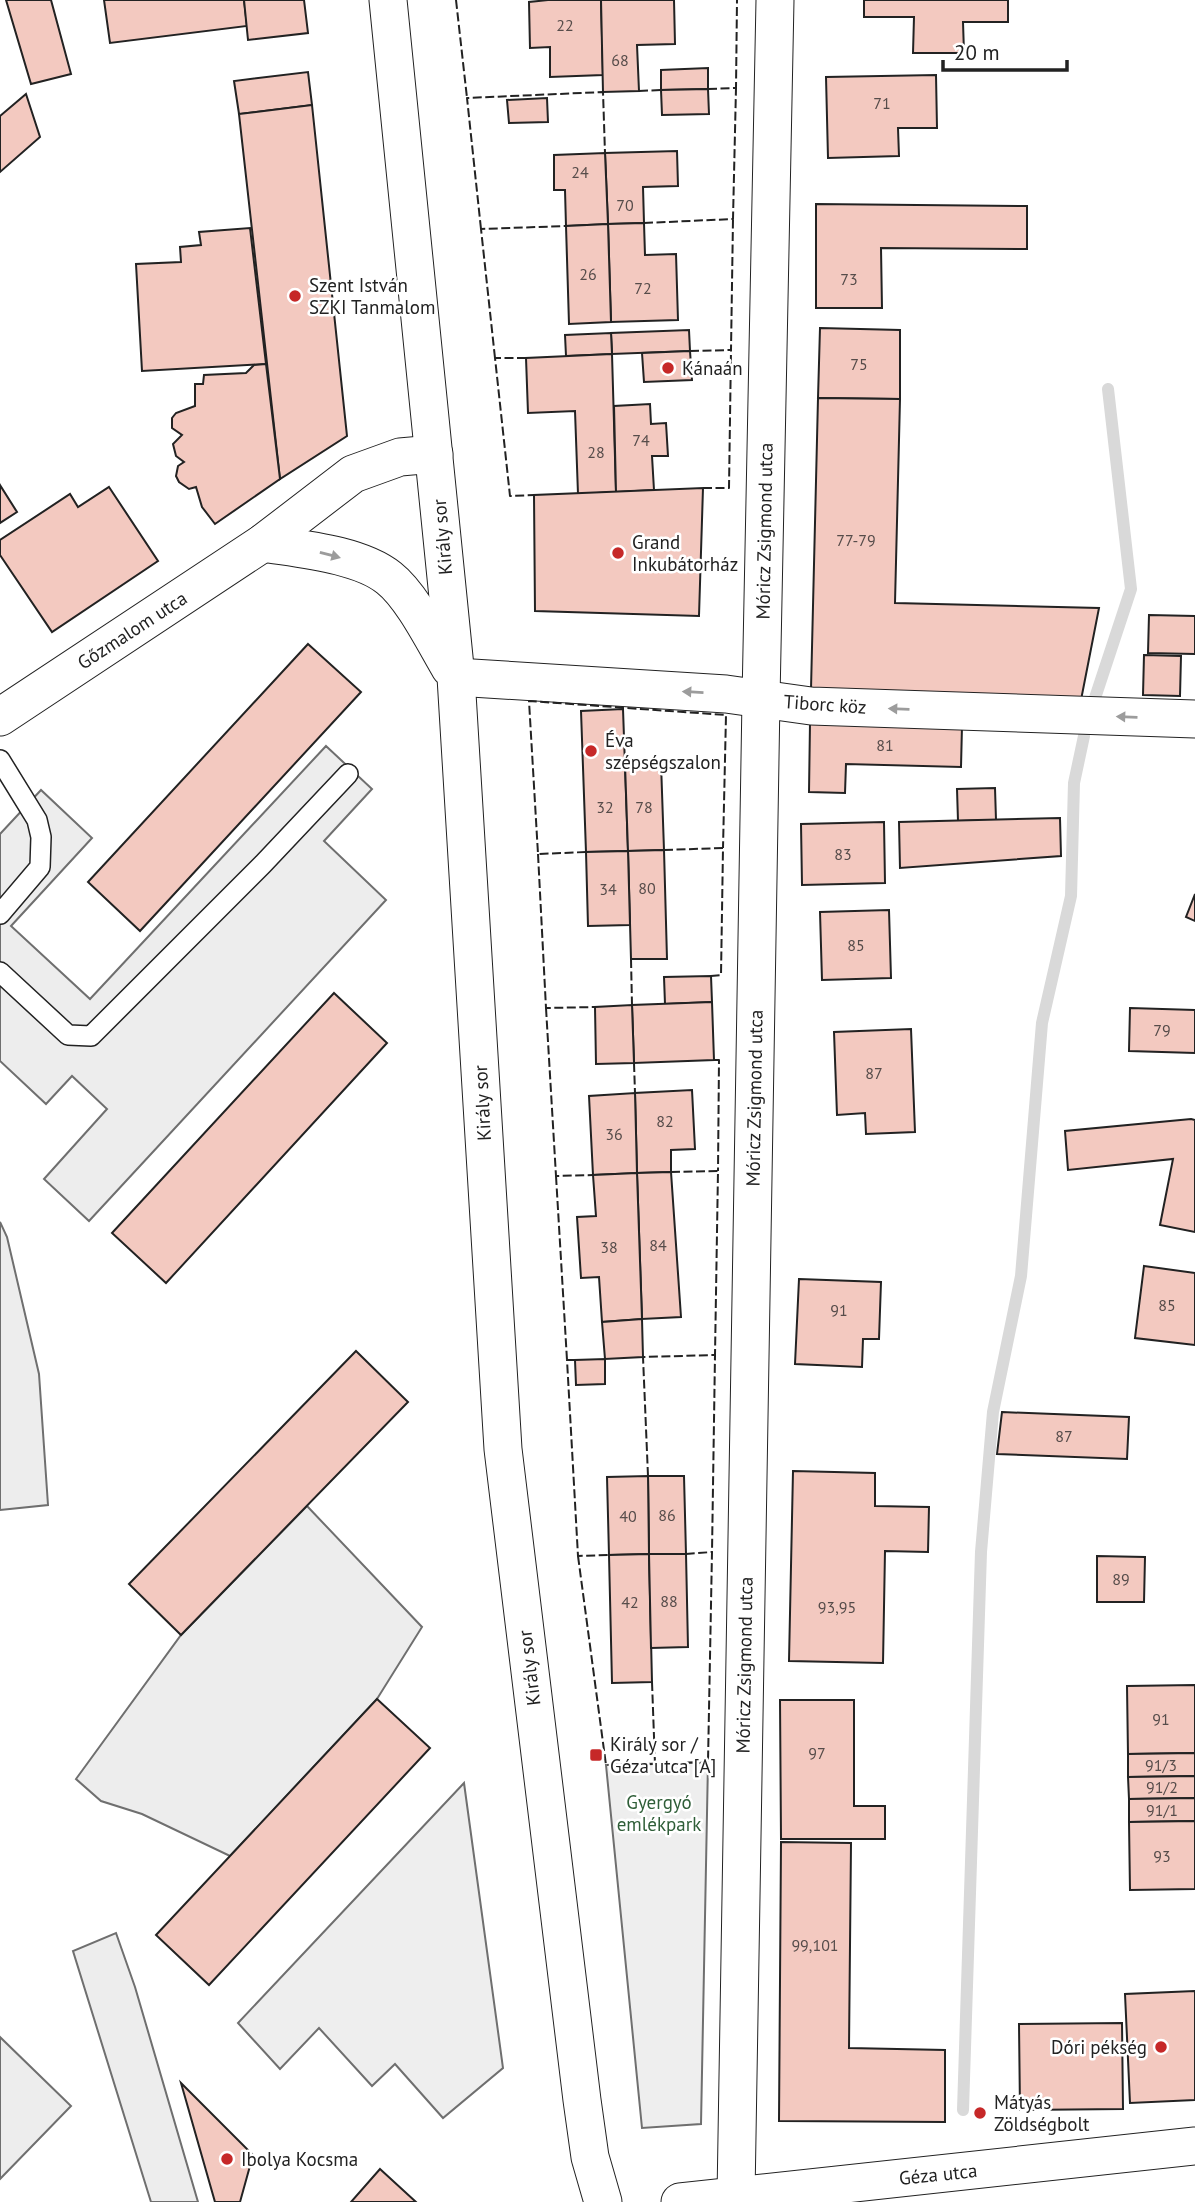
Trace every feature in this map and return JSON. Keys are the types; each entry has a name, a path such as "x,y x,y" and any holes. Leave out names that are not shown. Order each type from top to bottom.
{"street":[{"name":"Király sor","path":"388,0 456,677 503,1449 582,2100 590,2157 603,2202"},
{"name":"Móricz Zsigmond utca","path":"736,2196 775,0"},
{"name":"Gőzmalom utca","path":"0,717 263,543 353,474 400,457 434,454"},
{"path":"263,543 325,553 364,565 389,578 413,606 456,677"},
{"name":"Tiborc köz","path":"456,677 726,694 811,706 1195,719"},
{"name":"Géza utca","path":"680,2202 1195,2146"}],"lane":[{"path":"0,760 37,820 41,836 40,867 0,914"},
{"path":"0,972 68,1035 90,1036 263,864 348,774"}],"green space":[{"name":"Gyergyó emlékpark","path":"708,1762 701,2124 642,2128 606,1765"},
{"path":"464,1783 503,2068 443,2118 395,2064 372,2086 319,2028 280,2069 238,2023"}],"shaded area":[{"path":"326,746 372,789 324,841 386,900 89,1221 44,1179 107,1109 72,1076 46,1104 0,1061 0,834 41,790 92,838 11,926 90,999"},
{"path":"0,1222 7,1237 39,1374 48,1505 0,1510"},
{"path":"307,1506 422,1627 377,1699 230,1856 142,1814 101,1801 76,1779 181,1635"},
{"path":"116,1933 135,1987 198,2202 151,2202 73,1951"},
{"path":"0,2037 71,2106 0,2179"}],"building":[{"path":"6,0 51,0 71,74 31,84"},
{"path":"104,0 244,0 247,26 110,43"},
{"path":"244,0 304,0 308,33 248,40"},
{"path":"601,0 603,75 550,77 550,47 530,48 529,2"},
{"path":"601,0 674,0 675,44 637,45 639,91 603,92"},
{"path":"864,0 1008,0 1008,22 963,22 964,53 913,53 914,17 864,17"},
{"path":"708,68 708,89 661,90 661,70"},
{"path":"308,72 312,105 239,114 234,81"},
{"path":"936,75 937,128 898,128 899,156 828,158 826,77"},
{"path":"708,89 709,114 662,115 661,90"},
{"path":"26,94 40,137 0,172 0,116"},
{"path":"547,98 548,122 509,123 507,100"},
{"name":"Szent István SZKI Tanmalom","path":"312,105 347,436 280,479 239,114"},
{"path":"677,151 678,186 643,187 644,223 608,224 605,153"},
{"path":"605,153 608,224 566,226 565,190 554,190 554,155"},
{"path":"816,204 1027,206 1027,249 881,248 882,308 816,308"},
{"path":"644,223 645,255 676,254 678,320 611,322 608,224"},
{"path":"608,224 611,322 569,324 566,226"},
{"path":"250,228 266,364 142,371 136,264 181,262 180,247 201,245 199,232"},
{"path":"820,328 900,330 900,399 818,398"},
{"path":"689,330 690,351 612,354 611,333"},
{"path":"611,333 612,354 566,356 565,335"},
{"path":"690,351 692,380 644,382 642,353"},
{"path":"612,354 616,492 578,494 575,411 528,413 526,358"},
{"path":"266,364 280,479 215,524 202,507 196,487 189,489 179,482 176,476 178,466 184,462 176,456 173,444 182,435 172,428 172,418 176,413 195,406 195,384 203,384 204,375 246,373 254,365"},
{"path":"818,398 900,399 895,603 1099,608 1081,700 811,689"},
{"path":"650,404 651,424 666,423 668,456 652,456 654,490 616,492 614,406"},
{"path":"0,485 17,512 0,523"},
{"path":"109,487 158,561 52,632 0,555 0,540 70,494 78,507"},
{"name":"Grand Inkubátorház","path":"703,488 699,616 535,611 534,495"},
{"path":"1149,615 1195,616 1195,654 1148,653"},
{"path":"308,644 361,692 140,931 88,882"},
{"path":"1144,655 1181,656 1180,696 1143,695"},
{"path":"623,709 628,851 586,852 581,711"},
{"path":"810,723 962,726 961,767 846,764 845,793 809,792"},
{"path":"661,763 664,850 628,851 625,764"},
{"path":"995,788 996,820 958,821 957,789"},
{"path":"1060,818 1061,856 900,868 899,822"},
{"path":"884,822 885,883 802,885 801,824"},
{"path":"664,850 667,959 631,959 628,851"},
{"path":"628,851 630,925 588,926 586,852"},
{"path":"1195,894 1195,921 1186,917"},
{"path":"889,910 891,978 822,980 820,912"},
{"path":"711,976 712,1002 665,1004 664,977"},
{"path":"334,993 387,1043 166,1283 112,1233"},
{"path":"712,1002 714,1060 634,1063 632,1005"},
{"path":"632,1005 634,1063 596,1064 595,1007"},
{"path":"1130,1008 1195,1010 1195,1053 1129,1051"},
{"path":"911,1029 915,1132 866,1134 865,1113 837,1115 834,1032"},
{"path":"692,1090 695,1149 671,1150 671,1172 637,1173 635,1093"},
{"path":"635,1093 637,1173 593,1175 589,1096"},
{"path":"1195,1120 1195,1232 1160,1225 1173,1159 1068,1170 1065,1131"},
{"path":"671,1172 681,1317 642,1319 637,1173"},
{"path":"637,1173 642,1319 602,1322 599,1277 581,1278 577,1217 596,1216 593,1175"},
{"path":"1144,1266 1195,1273 1195,1345 1135,1338"},
{"path":"799,1279 881,1282 879,1339 863,1339 862,1367 795,1364"},
{"path":"642,1319 643,1357 605,1359 602,1322"},
{"path":"356,1351 408,1402 181,1635 129,1584"},
{"path":"605,1359 605,1384 576,1385 575,1360"},
{"path":"1002,1412 1129,1417 1127,1459 997,1454"},
{"path":"793,1471 875,1473 875,1506 929,1507 928,1552 885,1551 883,1663 789,1661"},
{"path":"648,1476 684,1476 686,1554 649,1554"},
{"path":"648,1476 649,1554 609,1555 607,1477"},
{"path":"649,1554 652,1682 612,1683 609,1555"},
{"path":"649,1554 686,1554 688,1647 651,1648"},
{"path":"1097,1556 1145,1557 1144,1602 1097,1602"},
{"path":"1195,1685 1195,1753 1128,1754 1127,1686"},
{"path":"377,1699 430,1748 209,1985 156,1935"},
{"path":"780,1700 854,1700 854,1806 885,1806 885,1839 781,1839"},
{"path":"1195,1753 1195,1776 1128,1777 1128,1754"},
{"path":"1195,1776 1195,1798 1129,1799 1128,1777"},
{"path":"1195,1798 1195,1821 1129,1822 1129,1799"},
{"path":"1195,1821 1195,1889 1130,1890 1129,1822"},
{"path":"781,1842 851,1843 849,2048 945,2050 945,2122 779,2121"},
{"name":"Dóri pékség","path":"1195,1991 1195,2100 1130,2103 1125,1994"},
{"path":"1122,2023 1123,2109 1020,2110 1019,2024"},
{"path":"181,2083 253,2155 240,2202 215,2202"},
{"path":"380,2169 416,2202 351,2202"}],"waterway":[{"path":"1095,698 1131,589 1108,389"},
{"path":"963,2110 981,1552 993,1412 1021,1276 1042,1023 1071,896 1074,783 1084,736"}],"fence":[{"path":"456,0 467,98"},
{"path":"708,89 736,88 737,0"},
{"path":"644,223 733,219 736,88"},
{"path":"639,91 661,90"},
{"path":"481,229 467,98 603,92 605,153"},
{"path":"690,351 731,350 733,219"},
{"path":"495,358 481,229 566,226"},
{"path":"703,488 729,488 731,350"},
{"path":"526,358 495,358 510,496 534,495"},
{"path":"586,852 538,854 529,701 726,715 723,848"},
{"path":"664,850 723,848 721,975 711,976"},
{"path":"538,854 546,1008 595,1007"},
{"path":"631,959 632,1005"},
{"path":"546,1008 556,1176 593,1175"},
{"path":"714,1060 719,1060 718,1171"},
{"path":"634,1063 635,1093"},
{"path":"671,1172 718,1171 715,1355"},
{"path":"556,1176 567,1360"},
{"path":"648,1476 643,1357 715,1355 712,1552"},
{"path":"575,1360 567,1360 578,1556 609,1555"},
{"path":"652,1682 655,1764 708,1762 712,1552 686,1554"},
{"path":"578,1556 606,1765 655,1764"}],"place":[{"name":"Szent István SZKI Tanmalom","path":"295,296"},
{"name":"Kánaán","path":"668,368"},
{"name":"Grand Inkubátorház","path":"618,553"},
{"name":"Éva szépségszalon","path":"591,751"},
{"name":"Király sor / Géza utca [A]","path":"596,1755"},
{"name":"Dóri pékség","path":"1161,2047"},
{"name":"Mátyás Zöldségbolt","path":"980,2113"},
{"name":"Ibolya Kocsma","path":"227,2159"}]}
